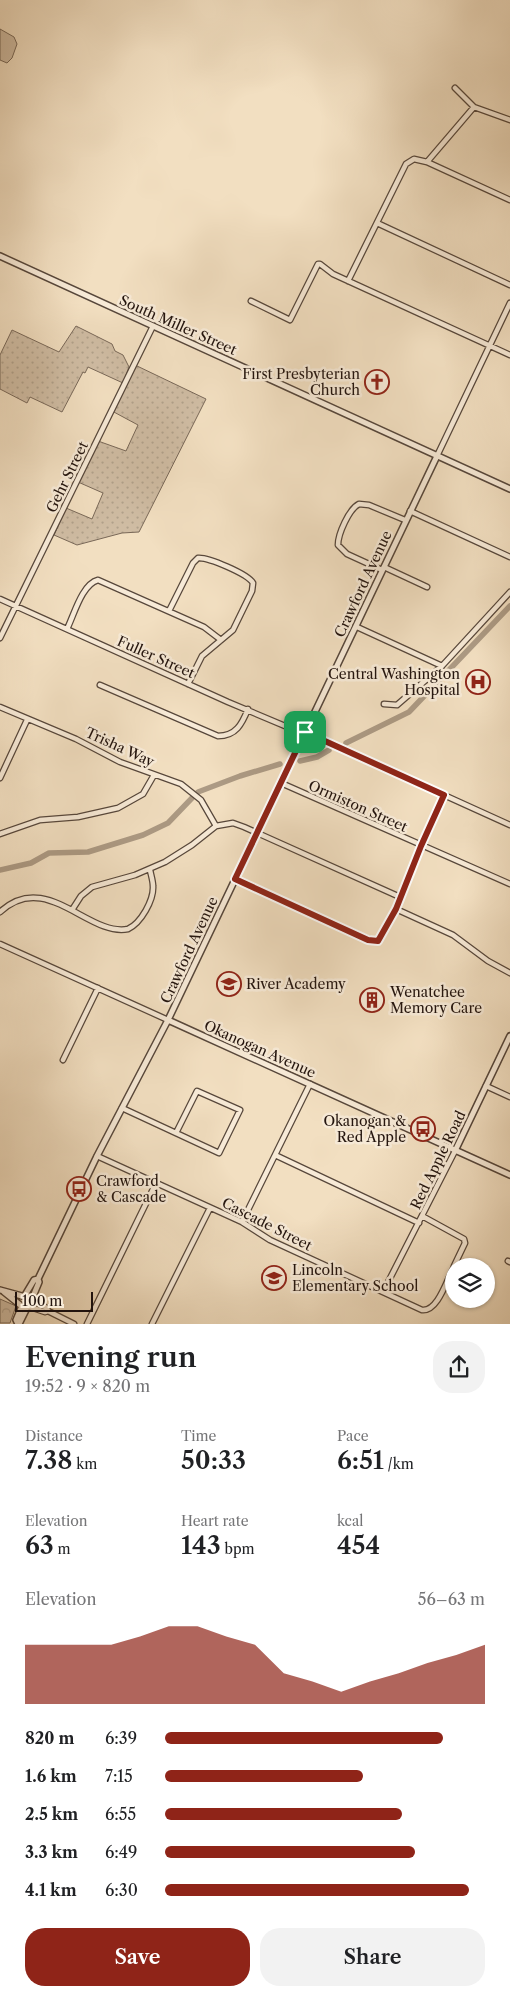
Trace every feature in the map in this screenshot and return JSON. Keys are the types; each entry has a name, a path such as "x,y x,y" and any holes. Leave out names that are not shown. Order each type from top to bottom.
{"street":[{"path":"455,88 474,107 510,120"},
{"path":"427,162 474,107"},
{"path":"348,280 406,164 414,159 427,162 510,200"},
{"path":"377,223 510,285"},
{"name":"South Miller Street","path":"0,256 510,489"},
{"path":"250,301 290,320 318,264 348,280 510,355"},
{"name":"Crawford Avenue","path":"25,1306 33,1300 39,1282 38,1279 97,1156 168,1020 510,303"},
{"name":"Gehr Street","path":"0,638 153,326"},
{"path":"405,520 369,505 359,504 353,509 339,537 338,545 342,552 427,587"},
{"path":"410,512 510,557"},
{"path":"169,611 193,563 198,558 208,559 252,580 253,588 233,630 202,656 188,684"},
{"path":"67,629 86,589 94,581 102,581 209,629 221,640"},
{"path":"384,704 398,705 442,666 510,592"},
{"name":"Fuller Street","path":"0,599 188,684 305,733 510,825"},
{"path":"357,627 442,666"},
{"path":"100,685 218,736 226,736 237,729 248,709"},
{"name":"Trisha Way","path":"0,707 27,720 76,739 105,755 154,775 172,780 188,788 201,800 216,826"},
{"path":"0,778 27,720"},
{"path":"0,834 40,820 78,817 118,808 143,794 154,775"},
{"name":"Ormiston Street","path":"280,783 510,884"},
{"path":"235,879 373,941 380,940 396,909 444,795"},
{"path":"72,910 81,896 92,887 150,870 181,853 216,826 233,823 400,896"},
{"path":"0,912 13,903 29,898 47,899 116,930 133,927 142,917 151,898 154,886 150,870"},
{"path":"396,909 453,935 488,961 510,973"},
{"name":"Okanogan Avenue","path":"0,944 310,1084 455,1152 510,1175"},
{"path":"63,1060 98,988"},
{"name":"Red Apple Road","path":"383,1292 455,1152 510,1036"},
{"path":"242,1222 310,1084"},
{"path":"486,1086 510,1097"},
{"path":"122,1108 219,1153 240,1110 197,1091 176,1133"},
{"name":"Cascade Street","path":"97,1156 242,1222 270,1240 422,1310 427,1310 434,1306 445,1284"},
{"path":"276,1156 419,1223"},
{"path":"87,1324 156,1183"},
{"path":"152,1324 210,1208"},
{"path":"422,1216 464,1238 465,1244 458,1258"},
{"name":"Crawford Avenue","path":"23,1296 34,1280 38,1279"},
{"path":"2,1291 33,1300 47,1308 48,1311 74,1324"},
{"path":"2,1291 25,1306 45,1312 48,1311"},
{"path":"18,1324 16,1320 25,1306 23,1296"}],"green space":[{"path":"0,29 14,37 17,44 12,58 7,63 0,60"},
{"path":"76,326 112,344 115,351 123,355 129,367 123,383 88,367 85,373 83,372 62,412 30,397 27,403 0,389 0,355 12,330 59,352"},
{"path":"135,365 206,399 139,532 122,533 77,545 54,535 66,508 92,519 103,493 78,482 98,441 126,451 138,425 112,411"},
{"path":"0,1299 16,1306 10,1323 0,1323"}],"waterway":[{"path":"346,743 409,712 510,606"},
{"path":"300,761 317,757 329,750"},
{"path":"198,792 240,776 280,764"},
{"path":"0,870 31,863 49,853 88,852 143,835 168,823 192,798"}],"place":[{"name":"First Presbyterian Church","path":"377,382"},
{"name":"Central Washington Hospital","path":"478,682"},
{"name":"River Academy","path":"229,984"},
{"name":"Wenatchee Memory Care","path":"372,1000"},
{"name":"Okanogan & Red Apple","path":"423,1129"},
{"name":"Crawford & Cascade","path":"79,1189"},
{"name":"Lincoln Elementary School","path":"274,1278"}],"route":[{"path":"305,732 444,795 396,909 378,941 368,940 235,879 305,732"}]}
